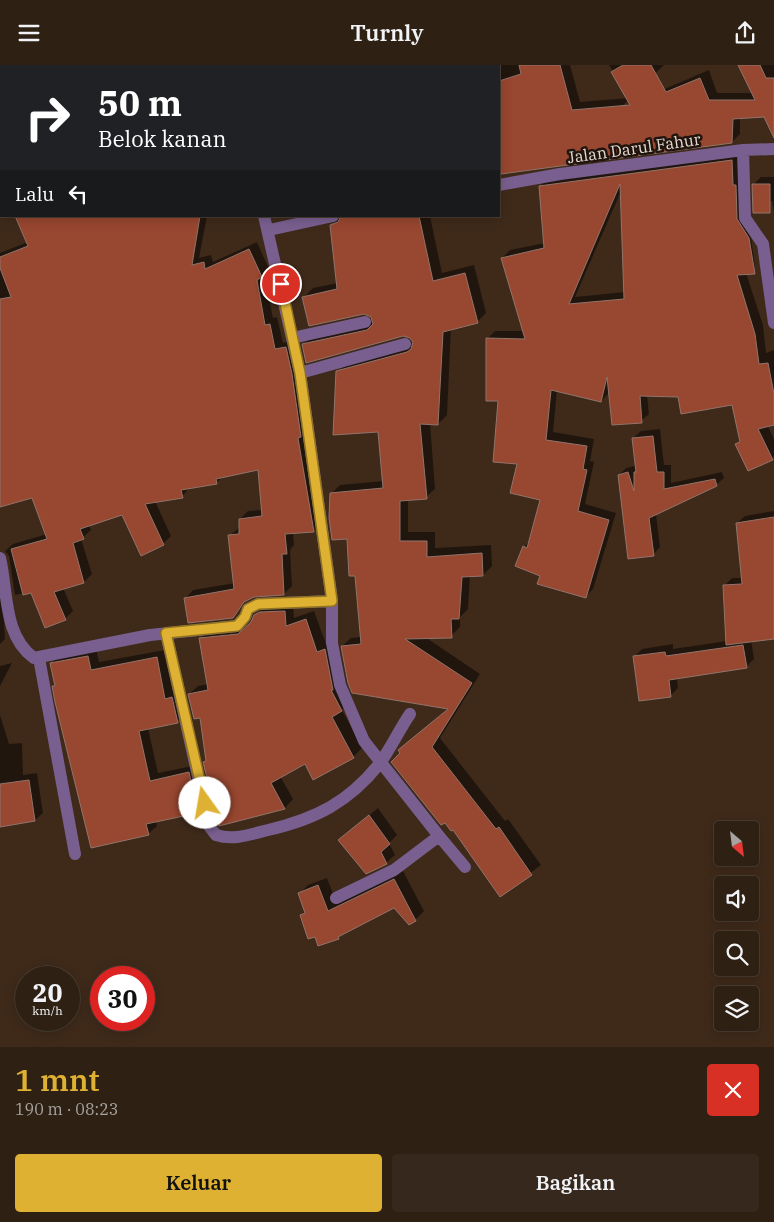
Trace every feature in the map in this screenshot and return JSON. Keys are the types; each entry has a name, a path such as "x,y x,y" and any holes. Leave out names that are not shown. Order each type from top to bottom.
{"street":[{"name":"Jalan Darul Fahur","path":"500,185 560,174 742,150 774,149"},
{"path":"742,150 745,218 763,244 774,323"},
{"path":"264,217 269,230 300,373 332,601 332,643 340,685 364,741 465,867"},
{"path":"269,230 328,217"},
{"path":"292,338 365,322"},
{"path":"300,373 405,344"},
{"path":"0,558 11,625 25,651 34,658 166,633 237,626 245,617 248,609 258,604 332,601"},
{"path":"166,633 209,826 216,835 225,838 300,823 328,810 351,794 380,762 410,714"},
{"path":"39,658 75,854"},
{"path":"336,899 394,870 439,836"}],"building":[{"path":"519,65 560,65 572,110 630,105 611,72 623,65 651,65 666,92 700,78 709,100 755,100 738,65 760,65 766,78 774,78 774,138 764,117 733,119 732,143 501,174 500,81 521,74"},
{"path":"732,160 733,185 736,185 737,219 749,238 755,274 737,275 755,334 759,364 768,363 774,394 774,425 758,429 773,460 748,471 735,444 740,442 732,405 681,414 678,397 640,396 642,423 612,425 607,377 601,402 551,390 546,440 587,446 583,469 587,470 578,511 609,520 586,598 537,584 540,576 515,566 523,546 527,548 540,500 510,493 517,464 493,462 498,401 486,401 486,338 525,339 501,258 544,248 539,186","holes":["620,184 624,299 569,304"]},
{"path":"752,184 770,184 770,213 753,213"},
{"path":"15,217 200,217 192,265 204,262 205,269 249,249 262,277 257,280 265,325 270,324 275,349 286,347 292,374 301,437 298,438 314,532 285,534 287,554 282,554 284,595 254,597 244,602 233,618 188,623 184,598 234,589 228,535 239,534 239,519 262,516 258,470 216,479 217,484 181,490 183,498 145,504 164,545 141,556 122,515 80,529 84,539 73,543 84,583 54,592 66,620 45,628 31,593 23,595 11,549 47,539 32,498 0,507 0,299 11,297 0,268 0,257 28,246"},
{"path":"340,217 419,217 433,281 465,273 478,323 443,332 438,425 420,424 427,499 400,501 400,541 427,541 427,557 482,553 483,576 462,577 459,619 451,619 452,638 405,639 472,683 432,747 496,829 499,827 532,875 500,897 453,830 451,831 445,823 441,825 391,762 400,753 398,750 448,709 352,693 348,683 341,646 361,644 355,576 349,576 347,539 332,540 329,518 330,493 383,488 378,432 333,435 336,371 407,352 411,349 413,342 410,338 403,336 306,363 302,344 367,330 373,324 371,317 364,314 309,326 302,297 337,289 330,225 338,222"},
{"path":"653,436 657,472 664,472 664,489 715,479 717,486 649,518 654,556 628,559 618,475 628,472 634,491 634,472 636,472 632,438"},
{"path":"774,517 774,639 726,645 723,585 742,584 736,523"},
{"path":"285,611 286,626 306,619 317,652 325,649 333,690 331,690 342,711 332,717 354,758 313,780 305,764 271,783 285,809 219,826 203,762 206,761 200,718 194,719 188,694 208,690 199,638 238,634 251,622 254,615 260,612"},
{"path":"743,645 747,668 669,680 671,697 639,701 633,656 665,652 666,656"},
{"path":"88,656 91,670 157,657 165,699 172,697 178,723 139,731 150,781 189,772 198,813 146,824 149,835 91,848 55,702 52,686 55,686 50,663"},
{"path":"29,780 35,821 0,827 0,784"},
{"path":"369,815 390,844 381,852 387,864 366,874 338,840"},
{"path":"394,879 416,921 409,925 394,908 338,937 339,939 318,946 315,937 308,939 300,915 305,913 298,893 318,885 328,911"}],"route":[{"path":"205,803 166,633 237,626 245,617 248,609 258,604 332,601 300,373 281,284"}]}
